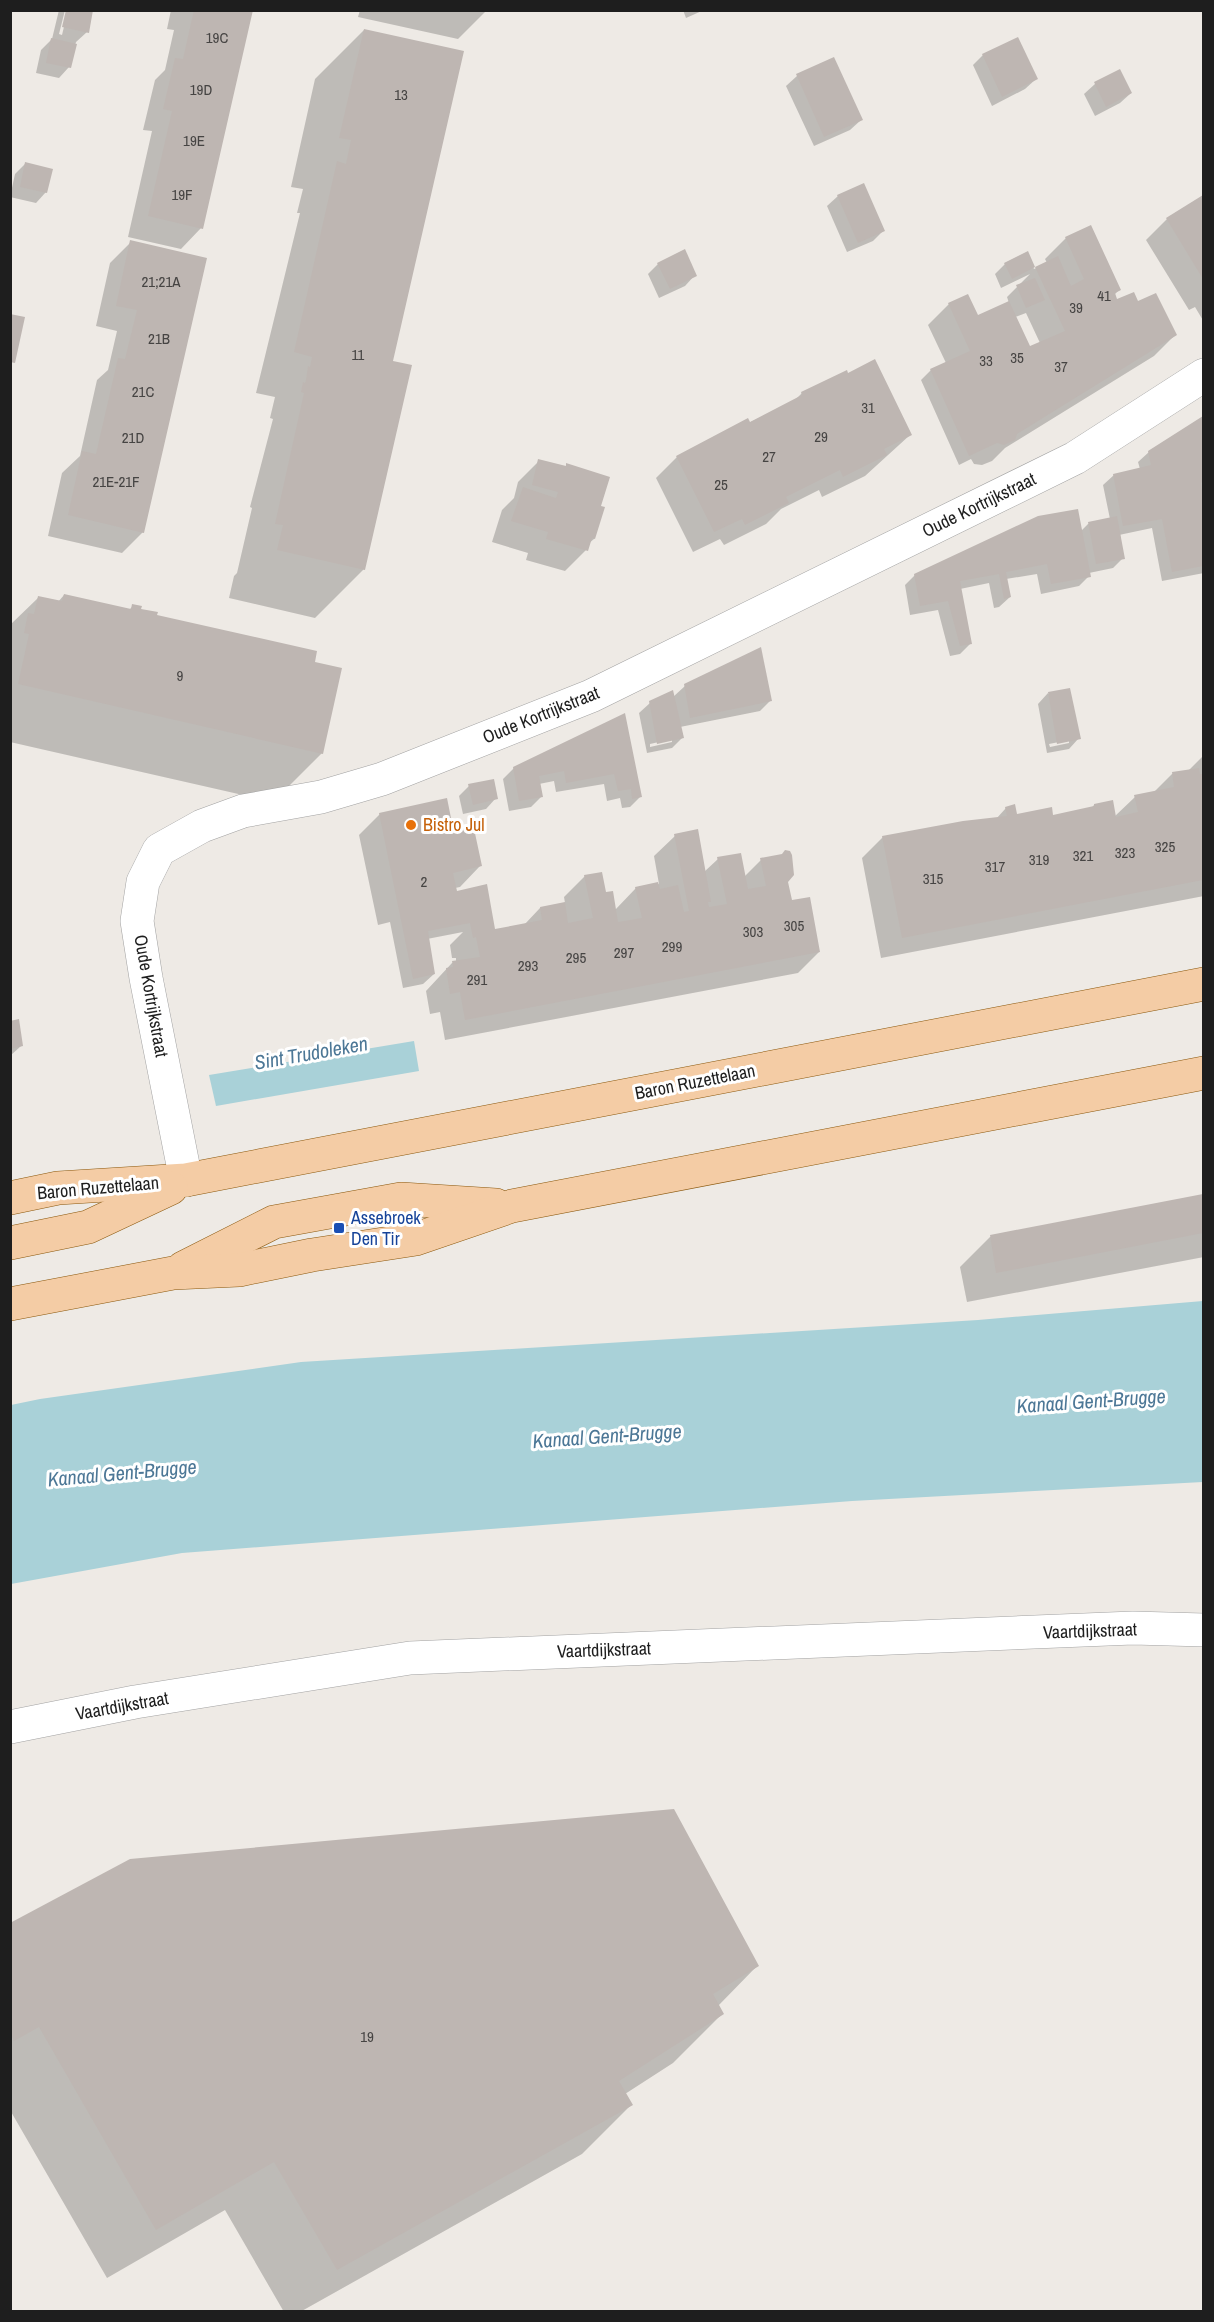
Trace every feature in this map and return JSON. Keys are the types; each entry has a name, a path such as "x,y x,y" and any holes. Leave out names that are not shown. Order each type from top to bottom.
{"main road":[{"name":"Baron Ruzettelaan","path":"10,1198 58,1188 186,1180 1203,984"},
{"path":"10,1304 173,1273 274,1222 401,1198 512,1206 1203,1073"},
{"name":"Baron Ruzettelaan","path":"10,1243 88,1227 186,1180"}],"street":[{"name":"Oude Kortrijkstraat","path":"186,1180 137,921 143,882 159,850 202,826 243,811 321,797 382,779 591,696 1075,458 1203,375"},
{"name":"Vaartdijkstraat","path":"10,1727 135,1702 410,1658 1133,1629 1203,1630"}],"water":[{"path":"414,1041 419,1071 216,1106 209,1075"},
{"name":"Kanaal Gent-Brugge","path":"1203,1301 1203,1482 852,1501 182,1553 11,1584 11,1405 301,1362 978,1320"}],"building":[{"path":"66,10 93,10 89,33 62,27"},
{"path":"194,10 253,10 203,229 148,216 172,111 163,109 175,58 183,59"},
{"path":"364,29 464,51 393,361 412,365 365,570 277,550 283,525 275,524 304,393 301,392 303,382 305,383 312,357 294,352 337,161 346,164 351,140 339,138"},
{"path":"1018,37 1038,79 1002,97 982,54"},
{"path":"51,38 77,44 71,68 46,63"},
{"path":"834,57 863,120 824,137 796,74"},
{"path":"1120,69 1132,93 1106,107 1094,82"},
{"path":"25,162 53,169 47,193 20,187"},
{"path":"864,183 885,231 858,243 837,195"},
{"path":"1203,195 1203,279 1166,218"},
{"path":"1091,225 1121,290 1115,293 1117,299 1134,292 1138,301 1156,293 1177,335 1017,434 1015,440 1004,445 997,443 969,456 930,369 970,351 948,303 968,294 978,315 1009,301 1030,346 1065,331 1035,267 1058,256 1071,286 1084,279 1065,237"},
{"path":"130,240 207,258 144,533 68,515 82,451 96,454 118,358 125,359 137,310 116,306"},
{"path":"685,249 697,276 670,289 657,263"},
{"path":"1028,251 1035,267 1012,279 1004,263"},
{"path":"1035,278 1045,300 1026,308 1016,285"},
{"path":"10,314 25,317 15,363 10,362"},
{"path":"875,359 912,435 884,449 887,455 843,477 840,470 786,497 789,503 745,525 742,519 714,532 676,456 748,418 750,422 802,395 801,392"},
{"path":"1203,416 1203,481 1201,483 1203,566 1172,572 1162,519 1123,526 1113,474 1151,465 1148,451"},
{"path":"538,459 566,466 566,463 610,477 601,506 605,507 595,539 592,538 588,551 546,539 548,532 511,521 523,487 556,498 558,492 532,485"},
{"path":"1078,509 1091,577 1051,584 1047,564 1006,572 1011,597 1004,599 999,574 960,581 972,644 960,646 948,601 920,606 914,574 1038,516"},
{"path":"1117,516 1125,559 1096,564 1088,522"},
{"path":"64,594 131,609 132,604 142,606 141,609 158,612 157,615 317,651 315,662 342,668 323,754 18,684 29,634 24,633 28,613 34,614 38,596 62,601"},
{"path":"761,647 772,701 690,718 684,684"},
{"path":"1070,688 1081,739 1057,744 1048,692"},
{"path":"673,690 684,738 657,744 649,701"},
{"path":"625,713 642,797 632,799 631,789 618,791 614,774 566,783 564,771 539,776 543,797 519,801 513,767"},
{"path":"1199,768 1200,774 1203,774 1203,880 902,938 882,836 963,821 1007,816 1005,807 1015,804 1017,814 1052,807 1053,815 1113,800 1116,817 1138,812 1134,795 1174,787 1172,772"},
{"path":"494,779 498,799 473,805 468,784"},
{"path":"447,798 453,828 473,824 482,866 453,873 457,891 487,884 495,929 542,920 540,907 565,902 568,923 593,918 584,875 602,872 606,892 613,891 618,922 642,918 635,887 658,882 660,889 678,885 684,912 689,911 674,834 698,829 711,902 708,902 709,907 727,904 717,857 741,853 748,889 766,886 760,858 782,854 785,850 790,851 794,875 788,882 792,900 810,897 820,952 465,1020 460,992 450,994 446,968 453,967 452,961 480,957 476,937 473,938 470,923 428,931 435,974 413,979 379,813"},
{"path":"19,1019 23,1046 10,1049 10,1021"},
{"path":"1203,1194 1203,1233 996,1273 990,1235"},
{"path":"674,1809 759,1966 713,1994 724,2014 619,2081 633,2105 337,2270 274,2162 156,2230 39,2027 14,2041 10,2033 10,1923 130,1859"}],"place":[{"name":"Bistro Jul","path":"411,825"},
{"name":"Assebroek Den Tir","path":"339,1228"}],"water label":[{"name":"Sint Trudoleken","path":"311,1053"}]}
